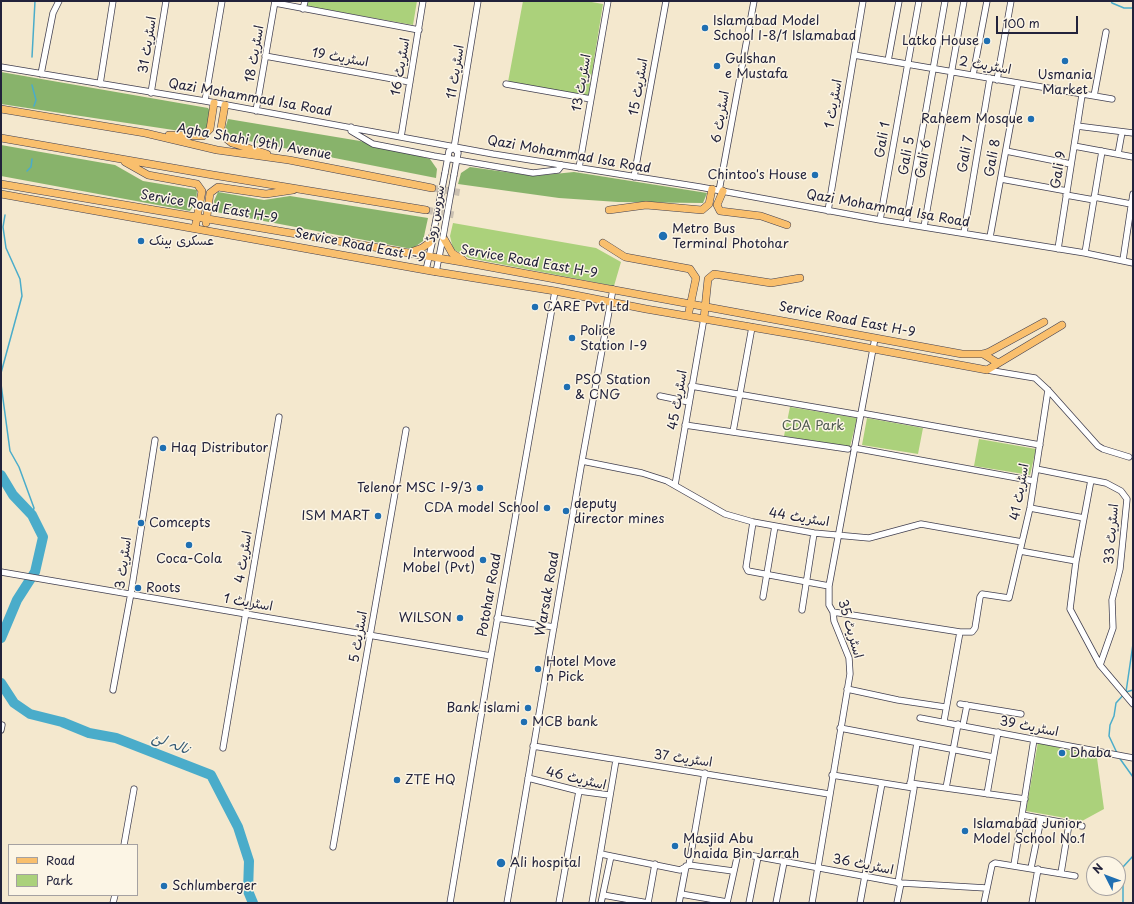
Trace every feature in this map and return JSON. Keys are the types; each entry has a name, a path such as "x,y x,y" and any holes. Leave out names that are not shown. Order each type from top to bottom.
{"main road":[{"path":"145,133 190,137 203,136 210,129 214,103"},
{"path":"225,105 221,128 223,136 232,143 289,160"},
{"name":"Agha Shahi (9th) Avenue","path":"1,108 145,133 217,150 289,160 432,188"},
{"path":"1,138 426,210"},
{"path":"119,159 148,175 197,184 202,191 195,228"},
{"name":"Service Road East H-9","path":"1,184 429,256 811,325 962,354 983,354 1017,338 1044,322"},
{"path":"205,230 210,194 218,187 266,194 299,189"},
{"path":"609,210 646,205 702,210 709,204 718,191"},
{"path":"718,191 717,205 720,211 761,216 787,225"},
{"name":"Service Road East I-9","path":"1,194 431,271"},
{"path":"405,252 414,252 422,248 429,243 433,235"},
{"path":"443,237 452,253 468,263"},
{"path":"603,243 625,257 690,269 696,278 688,316"},
{"name":"Service Road East H-9","path":"431,271 555,291 987,370"},
{"path":"704,318 704,306 708,279 714,274 772,283 800,278"},
{"path":"809,337 811,325"},
{"path":"987,370 1062,325"},
{"path":"983,354 998,363"}],"street":[{"path":"41,74 53,13 58,1"},
{"path":"100,84 114,1"},
{"name":"اسٹریٹ 31","path":"151,92 166,1"},
{"path":"205,101 222,1"},
{"path":"303,9 305,1"},
{"name":"اسٹریٹ 16","path":"401,137 423,1"},
{"name":"اسٹریٹ 11","path":"454,147 478,1"},
{"name":"اسٹریٹ 13","path":"579,168 608,1"},
{"name":"اسٹریٹ 15","path":"634,177 666,1"},
{"name":"اسٹریٹ 6","path":"718,191 754,1"},
{"name":"اسٹریٹ 1","path":"828,211 863,1"},
{"path":"888,61 899,1"},
{"name":"Gali 1","path":"880,220 919,1"},
{"name":"Gali 5","path":"906,224 945,1"},
{"name":"Gali 6","path":"924,227 964,1"},
{"path":"973,75 986,1"},
{"path":"997,80 1011,1"},
{"path":"275,2 303,9 419,30"},
{"name":"اسٹریٹ 18","path":"256,111 275,2"},
{"path":"1094,96 1106,32"},
{"name":"اسٹریٹ 2","path":"854,55 1112,99"},
{"name":"اسٹریٹ 19","path":"265,56 410,82"},
{"name":"Qazi Mohammad Isa Road","path":"1,67 205,101 454,147 718,191 880,220 1085,253 1132,263"},
{"name":"Gali 7","path":"964,233 990,78"},
{"name":"Gali 8","path":"990,238 1018,83"},
{"path":"506,84 591,99"},
{"name":"Gali 9","path":"1058,249 1082,95"},
{"path":"1077,126 1133,133"},
{"path":"351,127 351,131 373,144 457,160 533,173 558,170 562,165"},
{"path":"1118,154 1122,132"},
{"path":"1074,146 1133,156"},
{"name":"سروس روڈ","path":"454,147 458,153 443,237 439,258 431,271 429,256 444,173 449,151 454,147"},
{"path":"1006,151 1071,164"},
{"path":"1085,253 1102,151"},
{"path":"1001,179 1067,193 1131,204"},
{"path":"1123,260 1133,194"},
{"name":"Warsak Road","path":"507,903 582,461 613,289"},
{"name":"Potohar Road","path":"450,903 497,618 555,291"},
{"name":"اسٹریٹ 45","path":"675,485 704,318"},
{"path":"734,432 752,327"},
{"name":"اسٹریٹ 35","path":"812,903 832,775 850,674 849,658 834,620 833,612 829,605 829,586 839,536 851,449 860,414 875,338"},
{"path":"987,370 1035,378 1048,390 1098,446 1103,449 1129,456"},
{"path":"691,386 1040,445"},
{"name":"اسٹریٹ 41","path":"960,632 972,632 974,630 980,597 982,594 1010,598 1030,508 1048,390"},
{"path":"660,396 689,402"},
{"name":"اسٹریٹ 4","path":"223,748 279,417"},
{"path":"685,425 851,449 1034,482"},
{"name":"اسٹریٹ 5","path":"333,847 406,430"},
{"name":"اسٹریٹ 3","path":"113,690 131,593 155,440"},
{"name":"اسٹریٹ 44","path":"582,461 642,474 675,485 725,514 753,522 814,533 869,538 921,524 1022,542"},
{"name":"اسٹریٹ 33","path":"1036,469 1091,480 1115,487 1127,499 1120,569 1112,600 1113,628 1100,665"},
{"path":"1091,480 1076,561 1070,609 1100,665 1127,700 1133,704"},
{"path":"1030,508 1084,518"},
{"path":"753,522 747,570 750,573 829,586"},
{"path":"763,597 775,526"},
{"path":"802,610 814,533"},
{"path":"1020,551 1076,561"},
{"name":"اسٹریٹ 1","path":"1,572 15,573 491,656"},
{"path":"833,612 960,632 945,707 944,721"},
{"path":"497,618 554,627"},
{"path":"847,689 898,700 945,707"},
{"path":"960,704 1022,714"},
{"path":"946,788 954,749 967,705"},
{"name":"اسٹریٹ 39","path":"920,718 944,721 1133,758"},
{"path":"840,728 993,757"},
{"path":"987,794 998,732"},
{"path":"1014,865 1034,739"},
{"path":"910,785 917,743"},
{"name":"اسٹریٹ 37","path":"533,746 829,794"},
{"path":"609,795 616,760"},
{"path":"679,903 705,773"},
{"path":"832,775 882,783 946,788 1025,799"},
{"name":"اسٹریٹ 46","path":"528,778 579,791 609,795 601,854 592,903"},
{"path":"860,903 882,783"},
{"path":"897,903 915,789 910,785"},
{"path":"124,844 134,789"},
{"path":"559,903 579,791"},
{"path":"1022,816 1082,826"},
{"path":"1031,868 1042,819"},
{"path":"1061,873 1069,824"},
{"name":"اسٹریٹ 36","path":"733,871 737,853 899,883 986,888"},
{"path":"601,854 680,870 687,865 733,871 727,903 681,894"},
{"path":"601,903 611,856"},
{"path":"749,903 758,857"},
{"path":"776,903 784,862"},
{"path":"603,896 648,903 655,864"},
{"path":"984,903 986,888 993,864 1014,865 1075,876"},
{"path":"1032,903 1038,869"}],"green space":[{"path":"307,1 417,1 413,25 306,6"},
{"path":"523,1 586,1 603,4 588,97 508,82"},
{"path":"1,72 208,108 211,112 209,126 200,134 1,104"},
{"path":"228,119 360,141 430,159 437,169 436,178 233,138 225,129"},
{"path":"1,145 115,165 143,181 197,190 196,203 190,211 1,176"},
{"path":"470,167 534,176 574,172 707,193 703,203 618,202 559,198 458,184 461,173"},
{"path":"218,192 264,200 290,196 428,218 423,241 412,249 216,212 214,201"},
{"path":"453,223 596,248 621,262 614,286 469,258 453,249 450,236"},
{"name":"CDA Park","path":"790,407 857,418 850,447 784,436"},
{"name":"CDA Park","path":"867,418 923,428 918,454 862,445"},
{"path":"979,439 1036,449 1030,475 974,466"},
{"path":"1038,742 1097,758 1104,809 1082,821 1026,811"}],"waterway":[{"path":"32,57 35,1"},
{"path":"1111,1 1112,3 1124,8 1133,8"},
{"path":"32,85 36,100 34,106"},
{"path":"27,171 31,167 32,159"},
{"path":"1,373 22,296 20,279 6,248 3,227 5,215"},
{"path":"1,384 10,451 19,467 34,508 32,515"},
{"name":"نالہ لئ","path":"1,475 13,495 32,515 43,537 35,572 17,600 1,638"},
{"path":"1117,753 1109,736 1110,725 1114,716 1116,703 1126,692 1133,644"},
{"name":"نالہ لئ","path":"1,683 14,703 30,714 62,722 89,733 116,738 211,775 238,827 249,861 248,891 253,903"},
{"path":"1126,692 1133,690"},
{"path":"1118,756 1133,777"},
{"path":"1123,903 1123,867 1133,856"}],"tunnel":[{"path":"432,188 463,193"},
{"path":"426,210 454,215"}],"place":[{"name":"Islamabad Model School I-8/1 Islamabad","path":"705,28"},
{"name":"Latko House","path":"987,41"},
{"name":"Usmania Market","path":"1065,61"},
{"name":"Gulshan e Mustafa","path":"717,66"},
{"name":"Raheem Mosque","path":"1031,119"},
{"name":"Chintoo's House","path":"815,175"},
{"name":"Metro Bus Terminal Photohar","path":"663,236"},
{"name":"عسکری بینک","path":"141,241"},
{"name":"CARE Pvt Ltd","path":"535,307"},
{"name":"Police Station I-9","path":"572,338"},
{"name":"PSO Station & CNG","path":"567,387"},
{"name":"Haq Distributor","path":"163,448"},
{"name":"Telenor MSC I-9/3","path":"480,488"},
{"name":"CDA model School","path":"547,508"},
{"name":"deputy director mines","path":"566,511"},
{"name":"ISM MART","path":"378,516"},
{"name":"Comcepts","path":"141,523"},
{"name":"Coca-Cola","path":"189,545"},
{"name":"Interwood Mobel (Pvt)","path":"483,560"},
{"name":"Roots","path":"138,588"},
{"name":"WILSON","path":"460,618"},
{"name":"Hotel Move n Pick","path":"538,669"},
{"name":"Bank islami","path":"528,708"},
{"name":"MCB bank","path":"524,722"},
{"name":"Dhaba","path":"1062,753"},
{"name":"ZTE HQ","path":"397,780"},
{"name":"Islamabad Junior Model School No.1","path":"965,831"},
{"name":"Masjid Abu Unaida Bin Jarrah","path":"675,846"},
{"name":"Ali hospital","path":"501,863"},
{"name":"Schlumberger","path":"164,886"}]}
